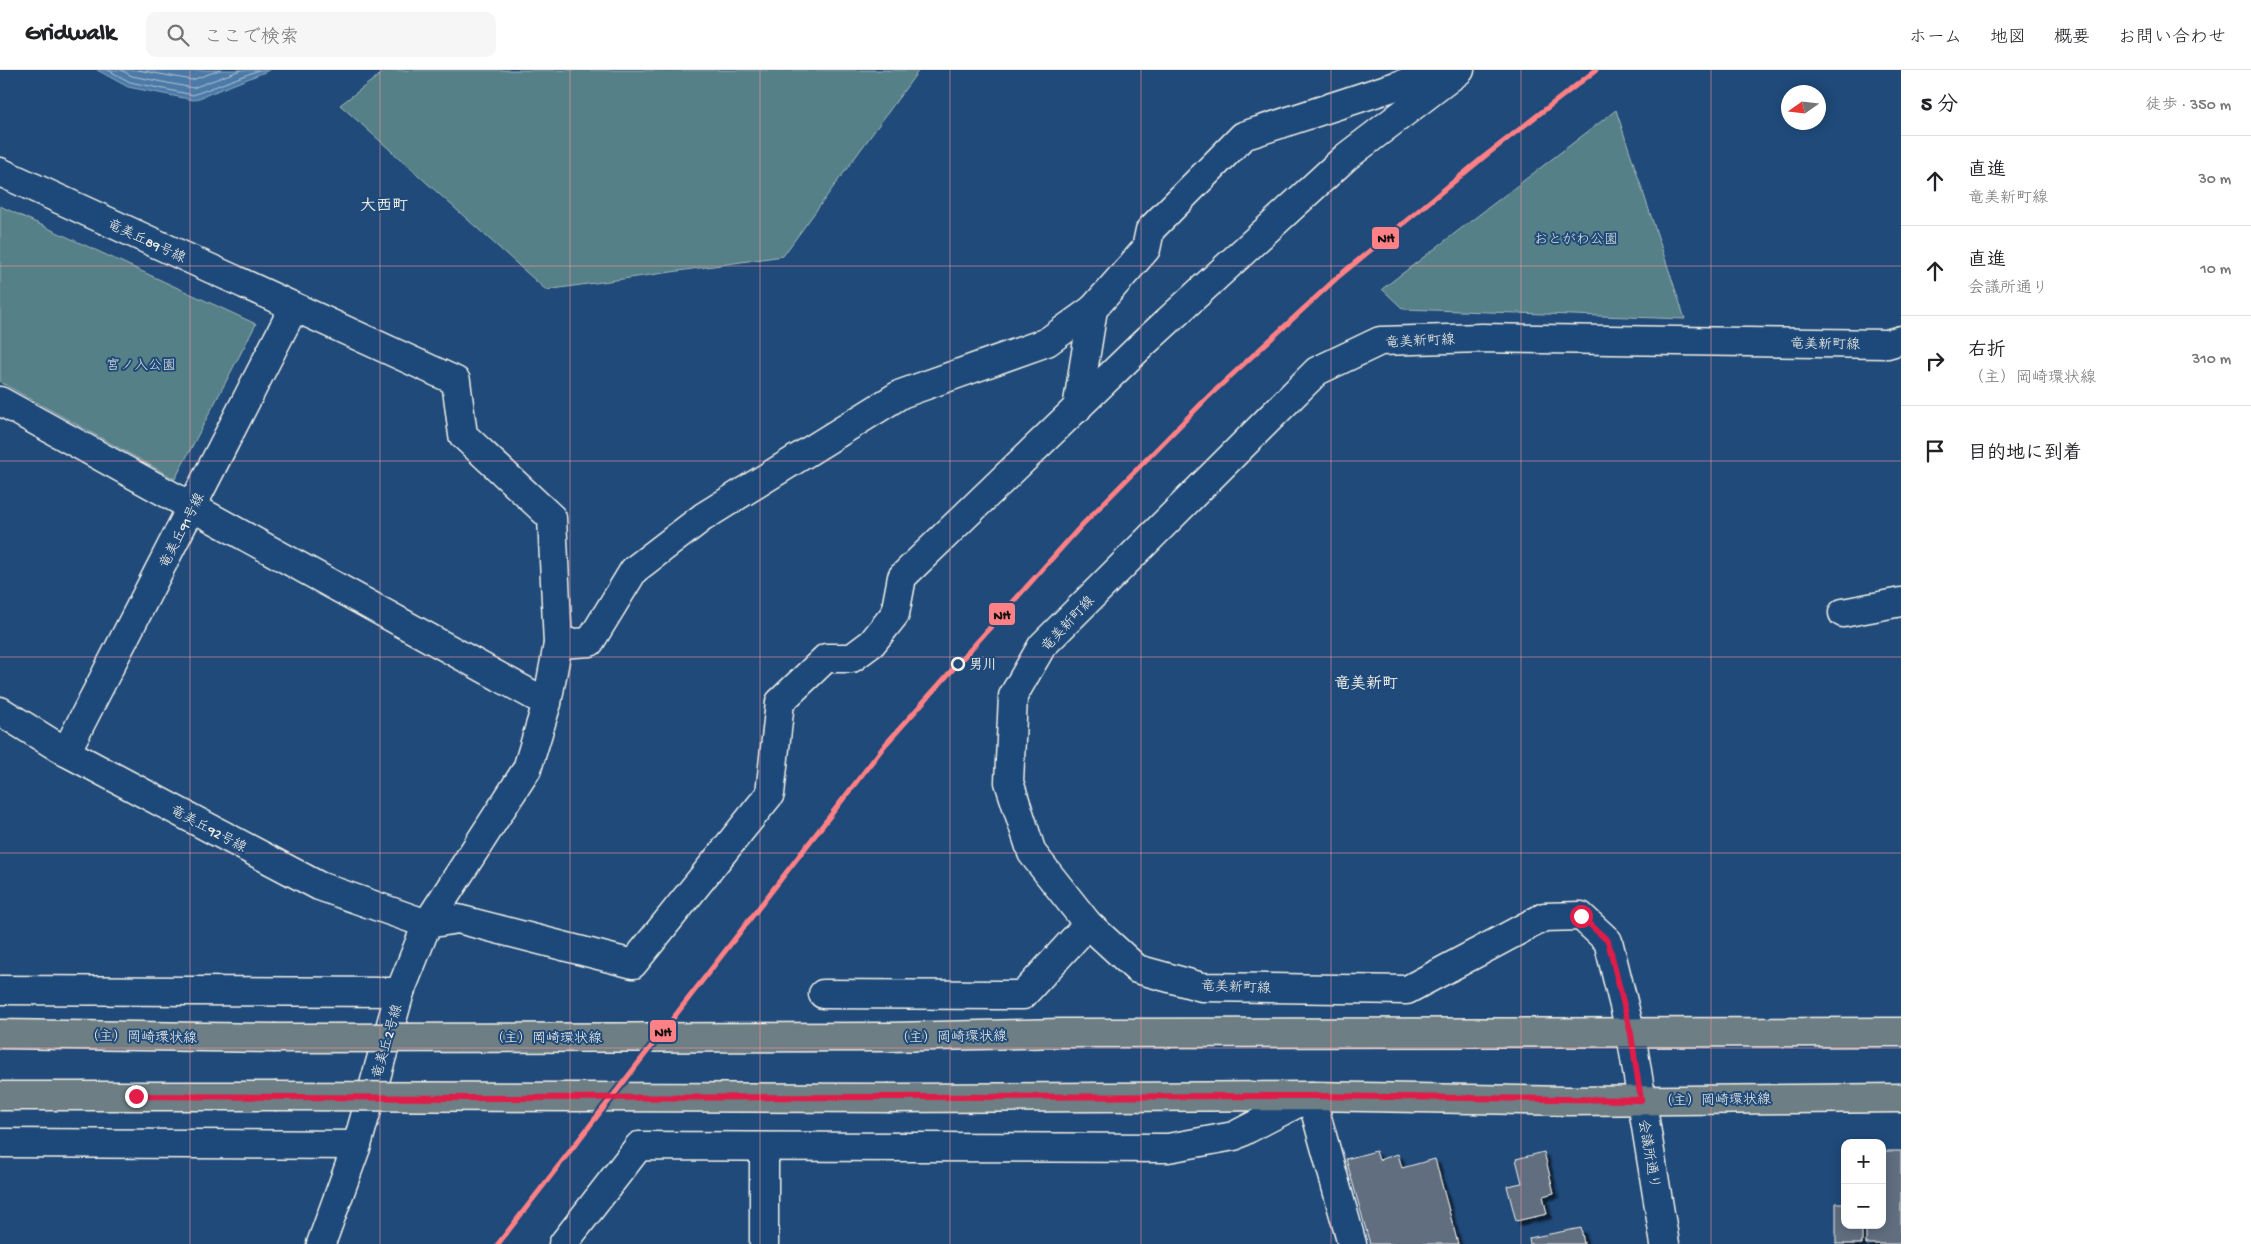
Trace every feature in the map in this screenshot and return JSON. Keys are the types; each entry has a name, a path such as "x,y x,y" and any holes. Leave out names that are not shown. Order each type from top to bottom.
{"main road":[{"name":"（主）岡崎環状線","path":"0,1034 274,1038 890,1037 1061,1033 1631,1034 1901,1032"},
{"name":"（主）岡崎環状線","path":"0,1096 890,1098 1311,1096 1641,1100 1901,1098"}],"street":[{"path":"558,644 590,642 634,570 703,517 901,394 1047,342 1093,309 1146,249 1150,230 1243,136 1445,70"},
{"path":"427,924 458,918 633,964 770,794 780,702 826,658 852,658 872,643 895,614 902,577 1144,344 1346,157 1460,70"},
{"name":"竜美丘89号線","path":"0,172 456,381 463,435 552,518 558,644"},
{"name":"竜美丘91号線","path":"66,752 294,308"},
{"path":"1077,409 1093,309"},
{"name":"竜美新町線","path":"1631,1034 1608,941 1581,916 1544,917 1407,990 1202,987 1137,969 1088,924 1032,854 1009,782 1013,696 1042,646 1316,371 1380,341 1482,338 1887,344 1901,340"},
{"path":"0,401 162,490 192,509 547,703"},
{"path":"1843,613 1901,602"},
{"name":"竜美丘2号線","path":"321,1244 357,1145 400,992 427,924 527,769 547,703 558,644"},
{"name":"竜美丘92号線","path":"0,711 66,752 319,886 427,924"},
{"path":"823,994 1023,995 1088,924"},
{"path":"0,990 400,992"},
{"name":"会議所通り","path":"1631,1034 1665,1244"},
{"path":"563,1244 639,1146 1168,1148 1234,1136 1311,1096 1352,1244"},
{"path":"0,1143 357,1145"},
{"path":"764,1147 764,1244"}],"green space":[{"path":"386,70 919,70 783,256 546,290 340,105"},
{"name":"おとがわ公園","path":"1616,110 1685,319 1403,309 1382,289"},
{"name":"宮ノ入公園","path":"0,206 256,324 175,479 0,382"}],"water":[{"path":"97,70 270,70 194,100 128,87"}],"building":[{"path":"1376,1151 1379,1160 1398,1154 1402,1168 1435,1159 1458,1244 1370,1244 1346,1159"},
{"path":"1886,1151 1901,1151 1901,1244 1866,1244 1866,1229 1886,1229"},
{"path":"1544,1152 1554,1193 1543,1196 1547,1214 1516,1221 1507,1186 1522,1183 1516,1159"},
{"path":"1836,1203 1841,1203 1841,1229 1862,1229 1862,1244 1836,1244"},
{"path":"1581,1228 1584,1244 1530,1244 1529,1238"}],"transit line":[{"name":"NH","path":"498,1244 885,745 1081,526 1207,398 1339,276 1485,156 1596,70"}],"place":[{"name":"男川","path":"958,664"}],"district":[{"name":"大西町","path":"384,204"},
{"name":"竜美新町","path":"1366,682"}],"route":[{"path":"136,1096 890,1098 1311,1096 1568,1101 1641,1100 1631,1034 1608,941 1581,916"}]}
